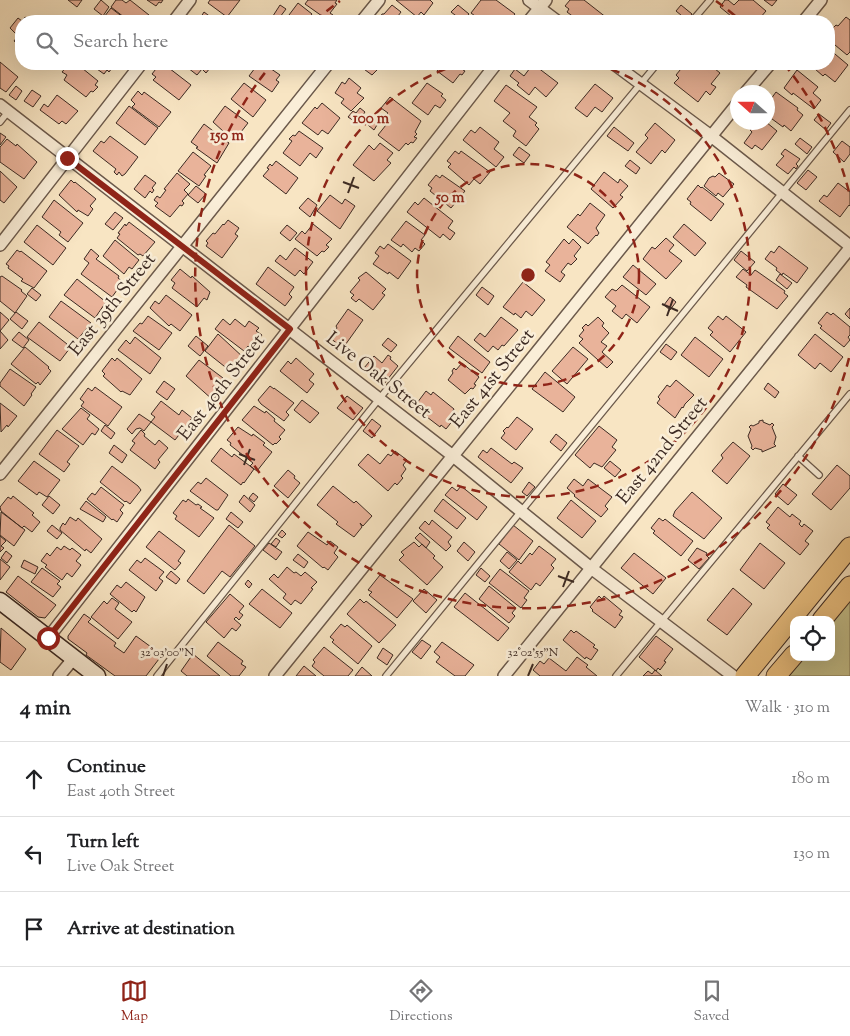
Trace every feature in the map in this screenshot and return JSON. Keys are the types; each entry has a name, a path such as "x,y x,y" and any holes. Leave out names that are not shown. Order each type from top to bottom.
{"main road":[{"path":"745,676 850,547"},
{"path":"825,616 850,586"},
{"path":"0,601 97,676"},
{"path":"776,676 790,659"}],"street":[{"path":"179,15 190,0"},
{"path":"367,15 379,0"},
{"path":"529,0 543,4 552,15"},
{"path":"809,15 821,0"},
{"path":"534,15 543,4"},
{"path":"0,245 136,70"},
{"name":"East 39th Street","path":"0,474 323,70"},
{"name":"East 40th Street","path":"48,638 491,70"},
{"path":"622,70 711,136 850,247"},
{"path":"752,85 765,70"},
{"name":"Live Oak Street","path":"4,108 453,456 591,568 733,676"},
{"name":"East 41st Street","path":"275,676 730,113"},
{"name":"East 42nd Street","path":"504,676 850,247"},
{"path":"59,676 74,658"}],"lane":[{"path":"697,15 710,0"},
{"path":"157,676 379,399 652,70"},
{"path":"0,122 4,108"},
{"path":"386,676 850,110"},
{"path":"616,676 850,394"},
{"path":"798,456 819,475"}],"shaded area":[{"path":"850,599 850,676 787,676 799,661 835,661 835,617"}],"building":[{"path":"68,0 82,0 77,7"},
{"path":"101,0 109,7 104,15 94,9"},
{"path":"116,0 122,0 126,3 130,0 149,15 121,15 111,7"},
{"path":"147,0 163,0 156,6"},
{"path":"210,0 240,0 229,15 224,15 208,3"},
{"path":"308,0 337,0 335,3 337,4 330,13 333,15 321,15 305,4"},
{"path":"396,0 430,0 433,3 424,15 421,12 419,15 415,15"},
{"path":"481,0 496,0 515,14 474,15 471,13"},
{"path":"570,0 584,0 603,15 571,15 567,12 569,9 565,6"},
{"path":"725,0 734,5 739,0 753,0 766,11 763,15 730,15 720,7"},
{"path":"764,0 777,0 772,6"},
{"path":"298,3 312,14 311,15 289,15"},
{"path":"280,5 286,9 282,15 274,15"},
{"path":"392,5 401,12 399,15 381,15"},
{"path":"458,5 469,14 455,15 451,12"},
{"path":"681,5 692,14 681,15 676,11"},
{"path":"111,8 120,15 106,15"},
{"path":"846,17 850,20 850,52 847,55 835,45 835,26 838,26"},
{"path":"15,22 15,33 10,28"},
{"path":"835,54 848,65 835,82 825,74 823,76 816,70 835,70"},
{"path":"0,62 18,77 6,92 0,88"},
{"path":"64,70 84,70 98,81 95,85 98,87 86,97 64,80 67,75 62,72"},
{"path":"98,70 107,70 104,74"},
{"path":"155,70 172,70 191,85 179,100 153,80 156,77 152,74"},
{"path":"191,70 201,70 197,75"},
{"path":"254,70 273,70 280,75 276,80 279,82 272,92 249,76"},
{"path":"365,70 377,70 372,75"},
{"path":"463,70 465,71 453,83 437,71"},
{"path":"516,70 524,76 528,70 541,70 558,83 546,97 535,87 529,95 510,76"},
{"path":"680,70 716,70 720,73 711,84 716,87 710,95 706,91 698,102 674,83 679,78 676,75"},
{"path":"797,70 818,87 813,93 821,100 814,109 784,88"},
{"path":"349,78 361,88 357,93 364,98 351,111 341,103 344,99 335,93 342,82 345,84"},
{"path":"244,83 266,100 253,117 231,99"},
{"path":"427,83 443,94 441,96 446,100 440,108 435,105 428,115 412,103"},
{"path":"595,84 613,98 602,112 595,107 587,117 575,108"},
{"path":"506,85 537,107 529,117 537,123 535,125 539,129 526,146 513,136 516,131 503,121 510,113 494,101"},
{"path":"16,86 22,91 16,100 9,95"},
{"path":"32,90 41,96 33,107 24,101"},
{"path":"138,91 142,95 144,92 171,112 159,127 132,107 135,104 131,100"},
{"path":"776,92 798,108 797,110 803,115 791,131 775,121"},
{"path":"57,95 78,111 66,124 62,121 59,124 40,110 44,104 48,107"},
{"path":"390,97 421,121 415,132 417,134 414,137 417,138 413,143 411,142 408,145 406,143 399,151 378,135 390,120 385,116 388,113 381,108"},
{"path":"322,103 340,118 328,134 322,130 318,135 302,123 315,107 317,109"},
{"path":"129,106 158,128 145,145 116,123"},
{"path":"225,106 248,123 234,141 213,122"},
{"path":"360,108 365,112 357,123 348,117 353,111 356,113"},
{"path":"819,114 831,123 826,130 814,120"},
{"path":"375,116 380,120 374,130 368,125"},
{"path":"655,123 675,140 665,153 662,150 651,164 636,152 648,138 645,135"},
{"path":"204,124 229,143 217,163 196,148 198,147 191,142"},
{"path":"480,127 499,142 494,149 504,157 496,167 463,140 471,130 475,133"},
{"path":"614,127 634,143 628,151 607,136"},
{"path":"775,129 777,131 762,150 755,145 752,149 744,143 752,132 750,130"},
{"path":"299,131 323,148 316,158 310,153 300,166 283,153 292,141 289,139"},
{"path":"0,133 6,137 0,145"},
{"path":"110,136 138,157 122,176 119,172 117,175 114,172 116,169 93,151 101,141 104,143"},
{"path":"800,138 812,147 807,154 795,144"},
{"path":"7,139 16,146 17,144 37,162 24,179 0,162 0,147"},
{"path":"842,141 850,147 850,154 844,162 833,152"},
{"path":"380,143 393,153 387,160 391,163 374,181 353,165 369,145 374,150"},
{"path":"519,147 530,155 524,163 513,155"},
{"path":"785,149 800,159 796,164 798,166 796,169 794,167 788,174 776,165 784,156 781,154"},
{"path":"455,151 459,154 461,151 490,172 480,184 474,179 469,185 448,167 451,164 447,161"},
{"path":"193,152 211,166 199,186 178,171"},
{"path":"630,160 640,168 636,174 625,166"},
{"path":"276,161 298,178 286,194 263,176 269,169 267,168 270,164 272,166"},
{"path":"808,170 817,177 806,190 797,183"},
{"path":"0,171 17,187 4,203 0,200"},
{"path":"604,172 618,183 620,179 628,186 620,195 623,197 613,208 591,189"},
{"path":"177,173 190,184 184,190 188,194 182,201 184,203 170,217 155,206 158,203 154,200 157,196 160,198 166,190 164,189"},
{"path":"719,173 734,184 723,197 718,193 716,196 704,186 709,178 715,177"},
{"path":"145,175 156,183 152,188 154,190 152,193 150,191 145,198 134,189"},
{"path":"436,175 440,178 442,175 465,191 451,208 430,191 432,188 428,185"},
{"path":"71,180 96,199 90,206 93,209 88,216 78,210 77,212 59,195"},
{"path":"838,183 850,192 850,206 840,217 819,201 824,195 827,197"},
{"path":"698,185 724,204 711,221 690,204 691,202 687,199"},
{"path":"196,186 206,194 198,203 188,195"},
{"path":"330,195 342,204 345,199 355,206 340,229 317,211"},
{"path":"308,198 317,205 310,217 299,208"},
{"path":"424,198 453,221 448,228 455,233 450,240 443,234 440,238 407,212 415,202 418,205"},
{"path":"54,200 83,223 68,242 59,235 61,232 42,217"},
{"path":"590,203 605,215 596,228 599,233 588,244 567,227 578,214 580,216"},
{"path":"115,212 123,218 113,230 105,224"},
{"path":"228,220 239,228 235,234 238,236 222,258 206,246 208,243 206,241"},
{"path":"406,221 425,235 421,240 425,244 419,251 415,248 412,252 403,244 401,247 391,240"},
{"path":"129,222 155,242 143,256 138,255 117,238 120,234 118,233"},
{"path":"313,224 332,239 326,245 329,247 317,256 295,239 302,231 305,234"},
{"path":"684,224 706,243 695,256 673,237"},
{"path":"37,225 66,248 53,265 24,242"},
{"path":"287,225 297,233 290,241 280,233"},
{"path":"666,238 674,245 669,251 682,261 666,279 643,259 652,247 655,249"},
{"path":"564,239 569,244 573,239 581,247 574,256 577,259 571,265 568,263 561,272 565,275 560,282 545,271 550,265 546,262"},
{"path":"115,240 139,260 132,269 129,267 124,274 103,256"},
{"path":"388,244 411,261 398,279 373,264 379,256 375,253 380,246 384,249"},
{"path":"779,246 808,268 797,283 783,273 782,275 776,270 777,268 765,259 771,251 774,253"},
{"path":"295,248 313,262 304,274 300,270 295,276 275,261 280,255 286,260"},
{"path":"91,249 99,256 96,259 119,276 118,278 123,282 112,297 81,274 89,263 84,259"},
{"path":"17,250 47,271 34,288 21,281 23,279 8,268 9,266 6,264"},
{"path":"741,251 755,262 747,271 734,260"},
{"path":"633,265 656,284 646,295 623,277"},
{"path":"268,267 294,287 289,294 292,297 285,306 256,284"},
{"path":"180,269 191,278 192,276 210,292 207,300 204,298 197,307 172,288 175,283 171,280"},
{"path":"743,269 751,275 755,270 785,291 784,293 788,296 777,309 746,287 747,285 736,277"},
{"path":"366,272 386,289 382,293 385,295 373,310 359,299 356,302 351,298 354,295 350,292 360,280 358,278"},
{"path":"780,274 792,283 787,289 776,280"},
{"path":"2,276 22,290 27,296 15,313 0,301 0,277"},
{"path":"77,279 106,302 95,318 64,295"},
{"path":"523,282 545,300 532,316 526,311 521,318 503,307"},
{"path":"622,285 650,307 637,323 626,314 622,319 612,311 616,306 605,297 612,289 616,291"},
{"path":"482,287 494,296 488,305 476,295"},
{"path":"32,288 41,295 36,301 27,294"},
{"path":"166,295 192,315 180,331 171,324 169,326 150,308 155,301 159,304"},
{"path":"670,297 676,302 670,310 664,305"},
{"path":"61,301 91,323 78,339 49,317"},
{"path":"850,308 850,319 845,314"},
{"path":"348,309 363,320 343,348 330,338"},
{"path":"0,312 9,320 0,331"},
{"path":"16,312 28,321 22,329 10,319"},
{"path":"827,312 831,315 833,313 850,327 850,335 848,337 850,340 844,347 820,328 822,326 818,323"},
{"path":"148,316 172,333 159,350 133,331"},
{"path":"718,316 723,320 726,316 746,332 730,352 710,335 713,332 708,328"},
{"path":"501,317 518,330 504,346 502,345 498,350 493,346 488,352 474,340 480,333 485,337"},
{"path":"598,317 604,323 602,326 609,333 601,342 607,346 602,352 613,362 607,368 579,343 583,339 579,336 584,330 582,328 586,324 588,326"},
{"path":"223,319 230,325 235,319 245,327 249,321 259,328 256,331 262,335 251,349 248,346 244,351 215,329"},
{"path":"39,322 70,348 60,361 27,337"},
{"path":"0,331 8,340 0,349"},
{"path":"19,332 29,340 23,348 12,340"},
{"path":"218,334 244,358 233,372 205,351"},
{"path":"815,334 843,357 831,372 820,363 815,369 798,355"},
{"path":"196,336 208,346 200,356 188,346"},
{"path":"458,336 490,362 482,373 449,348"},
{"path":"135,337 161,358 150,374 118,350 126,340 130,344"},
{"path":"695,337 723,359 709,377 681,355"},
{"path":"388,338 397,345 391,352 382,345"},
{"path":"666,344 677,352 671,360 660,352"},
{"path":"25,347 49,367 51,371 40,385 38,382 36,384 11,364"},
{"path":"573,347 588,359 567,384 552,371"},
{"path":"388,355 398,366 384,384 376,377 374,378 364,368 374,356 382,363"},
{"path":"112,358 115,361 117,358 142,379 130,395 121,392 103,376 105,374 102,371"},
{"path":"296,358 314,374 309,380 314,384 307,393 280,371 288,361 291,364"},
{"path":"199,360 223,378 218,384 222,388 213,400 186,376"},
{"path":"462,363 479,377 473,389 471,388 465,394 448,380 454,368 456,370"},
{"path":"10,369 36,387 24,406 0,386 0,383"},
{"path":"545,372 575,397 563,412 532,389"},
{"path":"676,380 694,395 682,407 675,418 657,403 660,399 658,397 667,385 670,387"},
{"path":"164,381 175,389 167,400 156,392"},
{"path":"768,383 779,392 775,398 764,389"},
{"path":"270,386 294,403 286,412 289,415 284,421 258,400"},
{"path":"95,387 122,407 108,426 81,406 84,402 80,399 88,388 92,391"},
{"path":"426,391 431,395 433,392 458,414 446,429 441,425 440,427 414,407"},
{"path":"347,396 363,408 353,420 337,408"},
{"path":"302,400 319,413 310,423 294,410"},
{"path":"161,401 179,415 182,410 192,418 175,440 151,422 155,417 151,414"},
{"path":"0,403 17,416 1,432"},
{"path":"254,406 265,413 266,411 285,430 279,437 281,439 276,444 273,445 242,420"},
{"path":"81,408 90,415 87,419 99,429 95,435 92,433 83,445 62,429"},
{"path":"139,414 151,422 144,431 140,428 136,429 132,434 127,429"},
{"path":"517,417 533,429 516,450 501,438 505,433 503,431"},
{"path":"372,419 381,426 372,438 363,431"},
{"path":"763,420 763,422 774,425 772,427 776,437 774,444 776,446 762,452 762,450 755,448 753,450 751,448 748,436 751,429 749,427"},
{"path":"105,425 115,433 111,439 101,431"},
{"path":"599,426 617,440 612,447 616,450 602,467 594,463 590,468 575,455"},
{"path":"238,427 252,436 253,434 265,443 263,445 272,452 257,471 250,466 253,463 230,445 231,443 227,440"},
{"path":"57,430 79,446 67,462 70,464 64,472 39,454"},
{"path":"141,430 145,434 144,436 155,445 159,440 168,448 158,460 160,462 155,469 130,450 135,443 132,441"},
{"path":"556,434 567,443 561,451 550,442"},
{"path":"733,442 750,456 727,484 712,471 723,458 721,455"},
{"path":"114,445 127,455 122,463 109,453"},
{"path":"221,448 232,457 234,454 254,469 241,485 211,461"},
{"path":"491,448 512,464 514,462 523,468 511,483 478,457 483,450 487,453"},
{"path":"395,451 407,460 403,465 406,469 401,476 403,478 388,491 358,465 368,454 380,464 388,454 391,456"},
{"path":"34,461 60,480 47,497 39,492 37,495 18,481"},
{"path":"610,461 621,470 615,477 604,468"},
{"path":"837,465 850,476 850,488 831,510 812,494"},
{"path":"112,466 141,490 130,504 100,482"},
{"path":"288,470 300,483 288,498 274,486"},
{"path":"206,478 228,495 218,510 190,491 198,482 201,484"},
{"path":"574,479 583,486 588,479 612,497 605,506 608,509 601,517 574,496 567,488"},
{"path":"529,482 535,487 527,496 522,492"},
{"path":"783,484 797,495 788,505 775,494"},
{"path":"333,486 354,503 356,501 372,516 363,526 360,523 362,527 354,537 336,524 338,522 317,505"},
{"path":"461,486 487,507 477,520 445,495 452,487 457,491"},
{"path":"101,487 124,505 120,510 123,513 117,522 87,499 92,493 95,495"},
{"path":"692,492 722,518 704,539 673,516 675,511"},
{"path":"253,493 258,497 254,502 249,498"},
{"path":"244,495 255,505 250,512 239,502"},
{"path":"13,496 34,513 32,515 40,522 32,532 24,526 22,528 1,511 0,507 8,497 11,499"},
{"path":"49,496 60,505 53,514 42,505"},
{"path":"188,499 196,505 198,504 202,507 200,508 214,518 199,537 175,519 177,516 173,513 183,500 186,502"},
{"path":"443,499 466,518 457,529 434,511"},
{"path":"571,500 596,521 582,538 557,518"},
{"path":"86,501 106,517 103,522 80,509"},
{"path":"778,507 790,517 792,514 801,521 799,524 802,527 804,524 813,531 805,541 809,544 800,555 767,528 770,525 766,522"},
{"path":"1,512 25,530 14,546 0,535"},
{"path":"231,512 243,522 238,528 226,519"},
{"path":"70,517 76,521 78,518 102,539 91,553 86,549 85,551 60,530 63,523 65,525"},
{"path":"659,518 663,521 665,519 693,541 681,556 653,533 655,531 651,528"},
{"path":"432,520 452,537 448,542 451,546 446,551 419,528 425,521 429,525"},
{"path":"52,525 62,533 57,539 47,531"},
{"path":"229,525 255,546 230,577 222,571 204,594 187,581"},
{"path":"513,525 533,541 519,560 499,544"},
{"path":"282,530 286,534 282,538 278,535"},
{"path":"159,531 185,551 178,561 181,563 175,570 146,547"},
{"path":"308,532 327,545 330,541 338,547 334,553 338,557 328,570 297,546"},
{"path":"420,533 430,542 426,548 415,538"},
{"path":"0,536 6,541 1,546 4,548 0,552"},
{"path":"276,538 280,541 276,547 271,544"},
{"path":"414,542 419,547 422,544 435,556 433,558 443,567 427,585 399,560 404,555 401,552"},
{"path":"464,542 475,552 468,561 457,551"},
{"path":"269,543 282,552 276,560 263,550"},
{"path":"760,543 785,563 764,589 740,570"},
{"path":"64,546 70,550 72,548 81,555 76,561 81,565 72,577 67,573 62,580 45,567 47,565 41,561 47,553 50,556 57,547 61,550"},
{"path":"539,546 556,559 551,565 554,568 540,586 536,583 531,590 509,572 518,561 521,564"},
{"path":"697,548 707,553 706,555 709,558 699,569 688,560"},
{"path":"6,551 12,556 7,563 1,558"},
{"path":"507,552 517,560 509,569 500,561"},
{"path":"634,553 666,578 653,594 621,568"},
{"path":"298,554 308,562 304,568 293,560"},
{"path":"145,558 164,572 159,578 163,581 156,591 129,570 137,560 141,563"},
{"path":"0,559 10,567 0,580"},
{"path":"24,560 38,567 35,574 21,567"},
{"path":"287,567 301,576 305,572 317,582 301,604 295,600 291,605 283,598 286,594 269,579 274,574 278,578"},
{"path":"42,568 60,581 57,584 61,587 53,597 31,582"},
{"path":"481,568 490,576 485,582 476,575"},
{"path":"500,569 529,591 524,598 527,600 521,608 489,583"},
{"path":"171,571 180,579 176,584 166,577"},
{"path":"380,575 413,599 397,618 369,595 372,592 368,590"},
{"path":"18,576 56,605 45,618 38,617 6,592"},
{"path":"248,580 252,584 249,588 245,584"},
{"path":"126,582 145,597 136,612 134,610 132,612 110,594 117,585 121,588"},
{"path":"489,586 516,608 512,613 515,616 509,623 479,599"},
{"path":"733,588 752,604 727,635 707,620"},
{"path":"262,589 292,613 280,628 249,604"},
{"path":"424,589 437,600 426,613 413,601"},
{"path":"465,593 509,628 498,641 454,607"},
{"path":"230,594 244,606 239,612 243,615 239,620 236,617 234,619 241,625 236,631 232,628 224,638 206,622"},
{"path":"599,596 602,599 604,596 622,611 619,615 623,617 615,628 592,611 590,607"},
{"path":"112,598 119,603 115,609 132,622 118,639 91,617 104,601 107,604"},
{"path":"360,599 364,603 366,601 396,625 379,643 347,614"},
{"path":"84,614 91,619 88,622 116,643 114,646 124,653 136,636 162,655 146,676 115,676 68,639 68,636"},
{"path":"341,624 345,627 347,625 372,646 358,664 332,642 334,640 330,637"},
{"path":"1,628 26,649 11,670 0,662"},
{"path":"571,630 574,633 576,631 595,645 593,647 598,650 591,660 586,657 585,659 563,640"},
{"path":"656,636 673,649 660,670 658,668 656,671 639,657"},
{"path":"422,640 431,646 421,659 412,652"},
{"path":"218,642 243,661 241,664 246,667 239,676 231,676 207,656"},
{"path":"442,642 474,665 465,676 455,676 436,662 440,657 434,652"},
{"path":"324,647 353,670 348,676 324,676 312,666 315,662 313,660"},
{"path":"383,648 393,655 387,665 377,658"},
{"path":"193,654 220,676 187,676 181,671"},
{"path":"577,657 588,665 586,667 597,676 540,676 533,670 540,661 544,664 549,658 566,671"},
{"path":"304,666 316,676 296,676"},
{"path":"362,667 372,676 355,676"},
{"path":"655,670 662,676 643,676 648,671 652,674"}],"route":[{"path":"48,638 290,329 67,158"}]}
